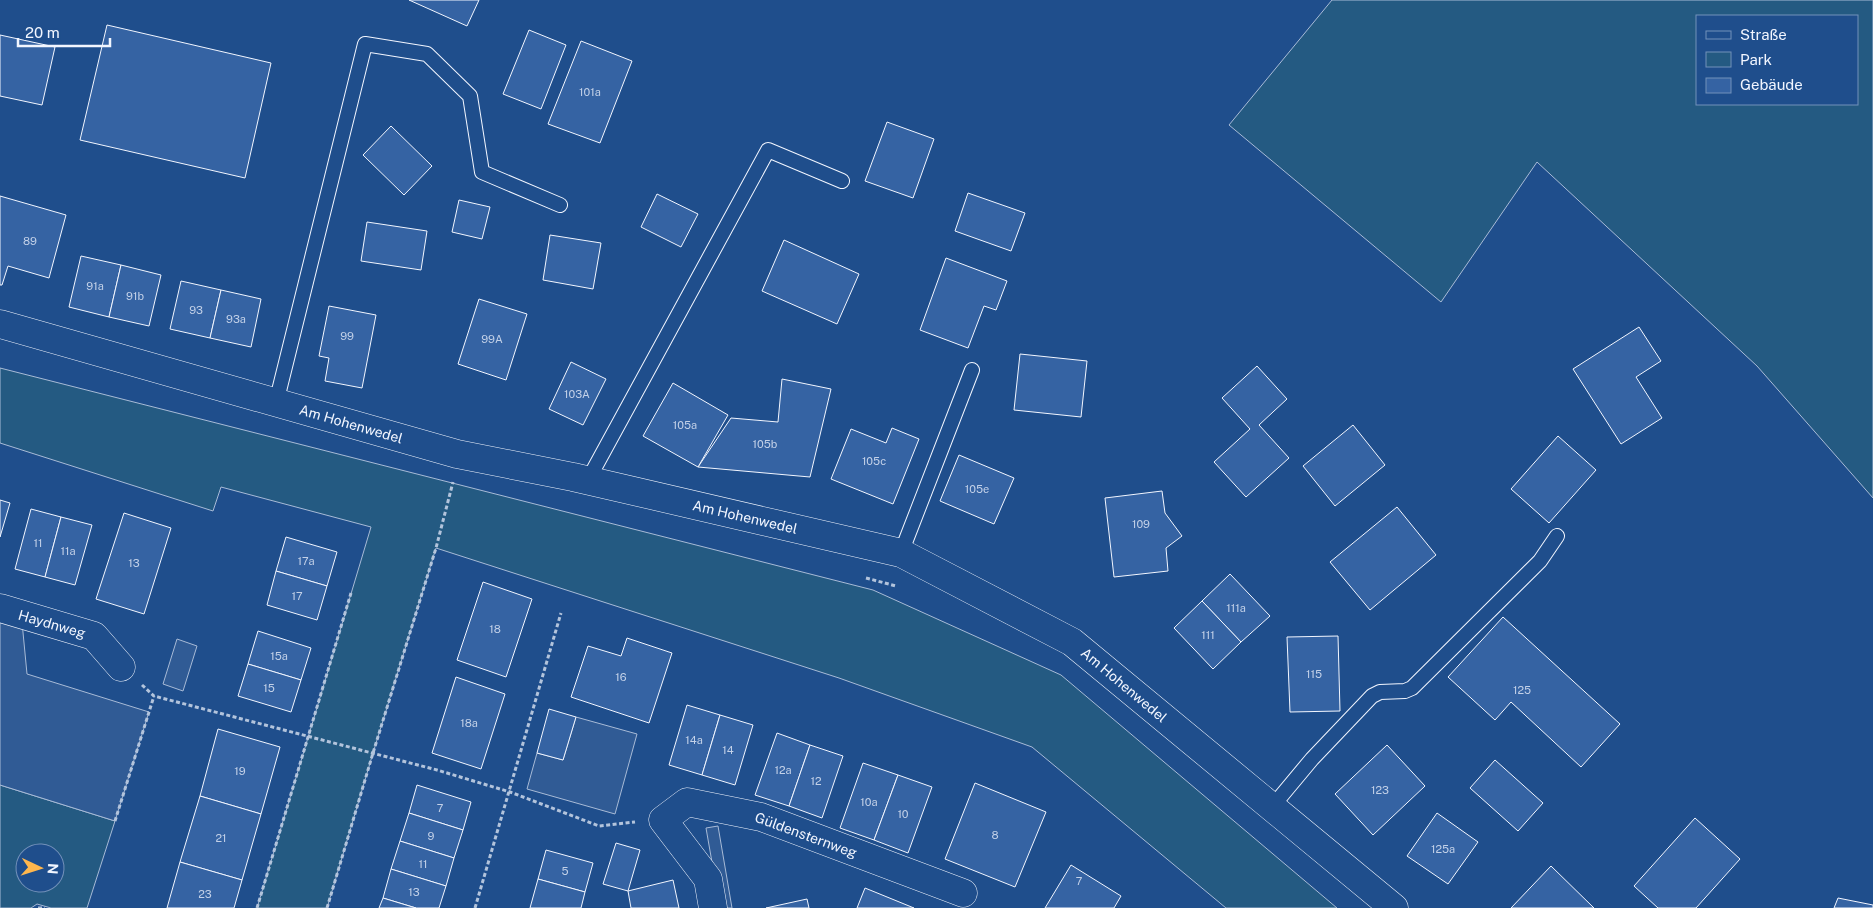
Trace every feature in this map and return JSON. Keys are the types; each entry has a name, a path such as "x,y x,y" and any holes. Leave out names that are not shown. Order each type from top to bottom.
{"street":[{"name":"Am Hohenwedel","path":"0,324 456,454 588,480 901,553 1072,642 1394,908"},
{"name":"Haydnweg","path":"0,608 94,636 121,667"},
{"name":"Güldensternweg","path":"662,820 687,802 762,816 963,893"},
{"path":"662,820 708,879 713,908"}],"lane":[{"path":"276,403 365,44 427,54 470,96 482,172 560,206"},
{"path":"588,480 768,150 842,181"},
{"path":"901,553 972,370"},
{"path":"1272,807 1312,758 1365,703 1380,692 1405,691 1412,688 1540,560 1557,536"}],"path":[{"path":"327,908 436,548 455,471 456,454"},
{"path":"861,576 898,586"},
{"path":"257,908 351,593"},
{"path":"475,908 561,613"},
{"path":"121,667 154,696 308,735 510,792 598,826 662,820"},
{"path":"115,821 154,696"},
{"path":"38,908 45,908"}],"green space":[{"path":"1332,0 1873,0 1873,498 1757,366 1537,162 1441,302 1229,125"},
{"path":"0,368 873,590 1061,675 1337,908 1226,908 1032,747 839,678 436,548 327,908 257,908 371,527 221,487 213,511 0,443"},
{"path":"0,785 115,821 87,908 51,908 37,904 31,908 0,908"}],"shaded area":[{"path":"0,616 22,622 27,674 149,712 115,821 0,785"},
{"path":"177,639 197,646 183,691 163,684"},
{"path":"576,717 637,734 615,814 527,789 537,753 563,760"},
{"path":"718,826 732,908 720,908 706,828"}],"building":[{"path":"409,0 479,0 467,26"},
{"path":"107,25 271,63 245,178 80,140"},
{"path":"529,30 566,45 541,109 503,94"},
{"path":"0,35 55,47 42,105 0,96"},
{"path":"581,41 632,61 600,143 548,124"},
{"path":"887,122 934,139 913,198 865,181"},
{"path":"391,126 432,166 404,195 363,155"},
{"path":"968,193 1025,213 1011,251 955,231"},
{"path":"657,194 698,214 681,247 641,227"},
{"path":"0,196 66,215 49,278 8,266 2,285 0,285"},
{"path":"459,200 490,207 482,239 452,232"},
{"path":"367,222 427,231 421,270 361,261"},
{"path":"550,235 601,243 593,289 543,280"},
{"path":"784,240 859,274 837,324 762,291"},
{"path":"81,256 121,265 109,317 69,307"},
{"path":"946,258 1007,281 996,310 984,306 968,348 920,330"},
{"path":"121,265 161,275 149,326 109,317"},
{"path":"181,281 221,290 210,338 170,329"},
{"path":"221,290 261,299 251,347 210,338"},
{"path":"479,299 527,314 506,380 458,364"},
{"path":"329,306 376,315 362,388 325,381 329,358 319,356"},
{"path":"1639,327 1661,361 1636,377 1662,418 1621,444 1573,369"},
{"path":"1020,354 1087,361 1081,417 1014,410"},
{"path":"571,362 606,379 583,425 549,409"},
{"path":"1257,366 1287,399 1259,425 1289,458 1246,497 1214,462 1250,429 1222,398"},
{"path":"782,379 831,389 810,477 698,467 731,418 778,422"},
{"path":"673,383 728,415 698,467 643,436"},
{"path":"1353,425 1385,465 1335,506 1303,466"},
{"path":"892,428 919,439 893,504 831,479 851,429 886,443"},
{"path":"1558,436 1596,470 1549,523 1511,489"},
{"path":"959,455 1014,478 994,524 940,501"},
{"path":"1162,491 1165,513 1182,536 1166,548 1168,571 1114,577 1105,498"},
{"path":"0,500 10,503 0,537"},
{"path":"1397,507 1436,555 1370,610 1330,562"},
{"path":"31,509 61,517 45,577 15,569"},
{"path":"124,513 171,528 144,614 96,599"},
{"path":"61,517 92,525 75,585 45,577"},
{"path":"286,537 337,552 327,586 276,571"},
{"path":"276,571 327,586 317,620 267,605"},
{"path":"1230,574 1270,616 1241,642 1202,601"},
{"path":"483,582 532,599 506,677 457,660"},
{"path":"1202,601 1241,642 1213,669 1174,628"},
{"path":"1503,617 1620,724 1581,767 1511,702 1495,720 1448,677"},
{"path":"258,631 311,648 301,680 248,664"},
{"path":"1338,636 1340,711 1290,712 1287,637"},
{"path":"627,638 672,653 649,723 571,697 588,646 621,656"},
{"path":"248,664 301,680 291,712 238,696"},
{"path":"456,677 505,694 481,769 432,753"},
{"path":"687,705 720,715 702,775 669,765"},
{"path":"549,709 576,717 563,760 537,753"},
{"path":"720,715 753,725 735,785 702,775"},
{"path":"218,729 280,747 261,814 200,796"},
{"path":"777,733 810,745 789,806 755,795"},
{"path":"810,745 843,756 822,818 789,806"},
{"path":"1387,745 1425,786 1373,835 1335,794"},
{"path":"1495,760 1543,803 1518,831 1470,788"},
{"path":"863,763 898,775 874,840 840,828"},
{"path":"898,775 932,787 908,853 874,840"},
{"path":"975,783 1046,812 1015,887 945,859"},
{"path":"417,785 471,802 463,830 409,813"},
{"path":"200,796 261,814 242,880 180,862"},
{"path":"409,813 463,830 454,858 400,841"},
{"path":"1437,813 1478,842 1448,884 1407,856"},
{"path":"1695,818 1740,859 1696,908 1658,908 1634,886"},
{"path":"400,841 454,858 446,886 391,869"},
{"path":"616,843 640,850 628,891 603,884"},
{"path":"546,850 593,863 585,892 538,879"},
{"path":"180,862 242,880 234,908 167,908"},
{"path":"1071,865 1121,896 1114,908 1045,908"},
{"path":"1551,866 1594,908 1511,908"},
{"path":"391,869 446,886 439,908 416,908 383,898"},
{"path":"538,879 585,892 581,908 530,908"},
{"path":"673,880 679,908 631,908 628,891"},
{"path":"865,888 914,908 857,908"},
{"path":"383,898 416,908 379,908"},
{"path":"1838,898 1873,905 1873,908 1834,908"},
{"path":"807,899 809,908 766,908"}]}
